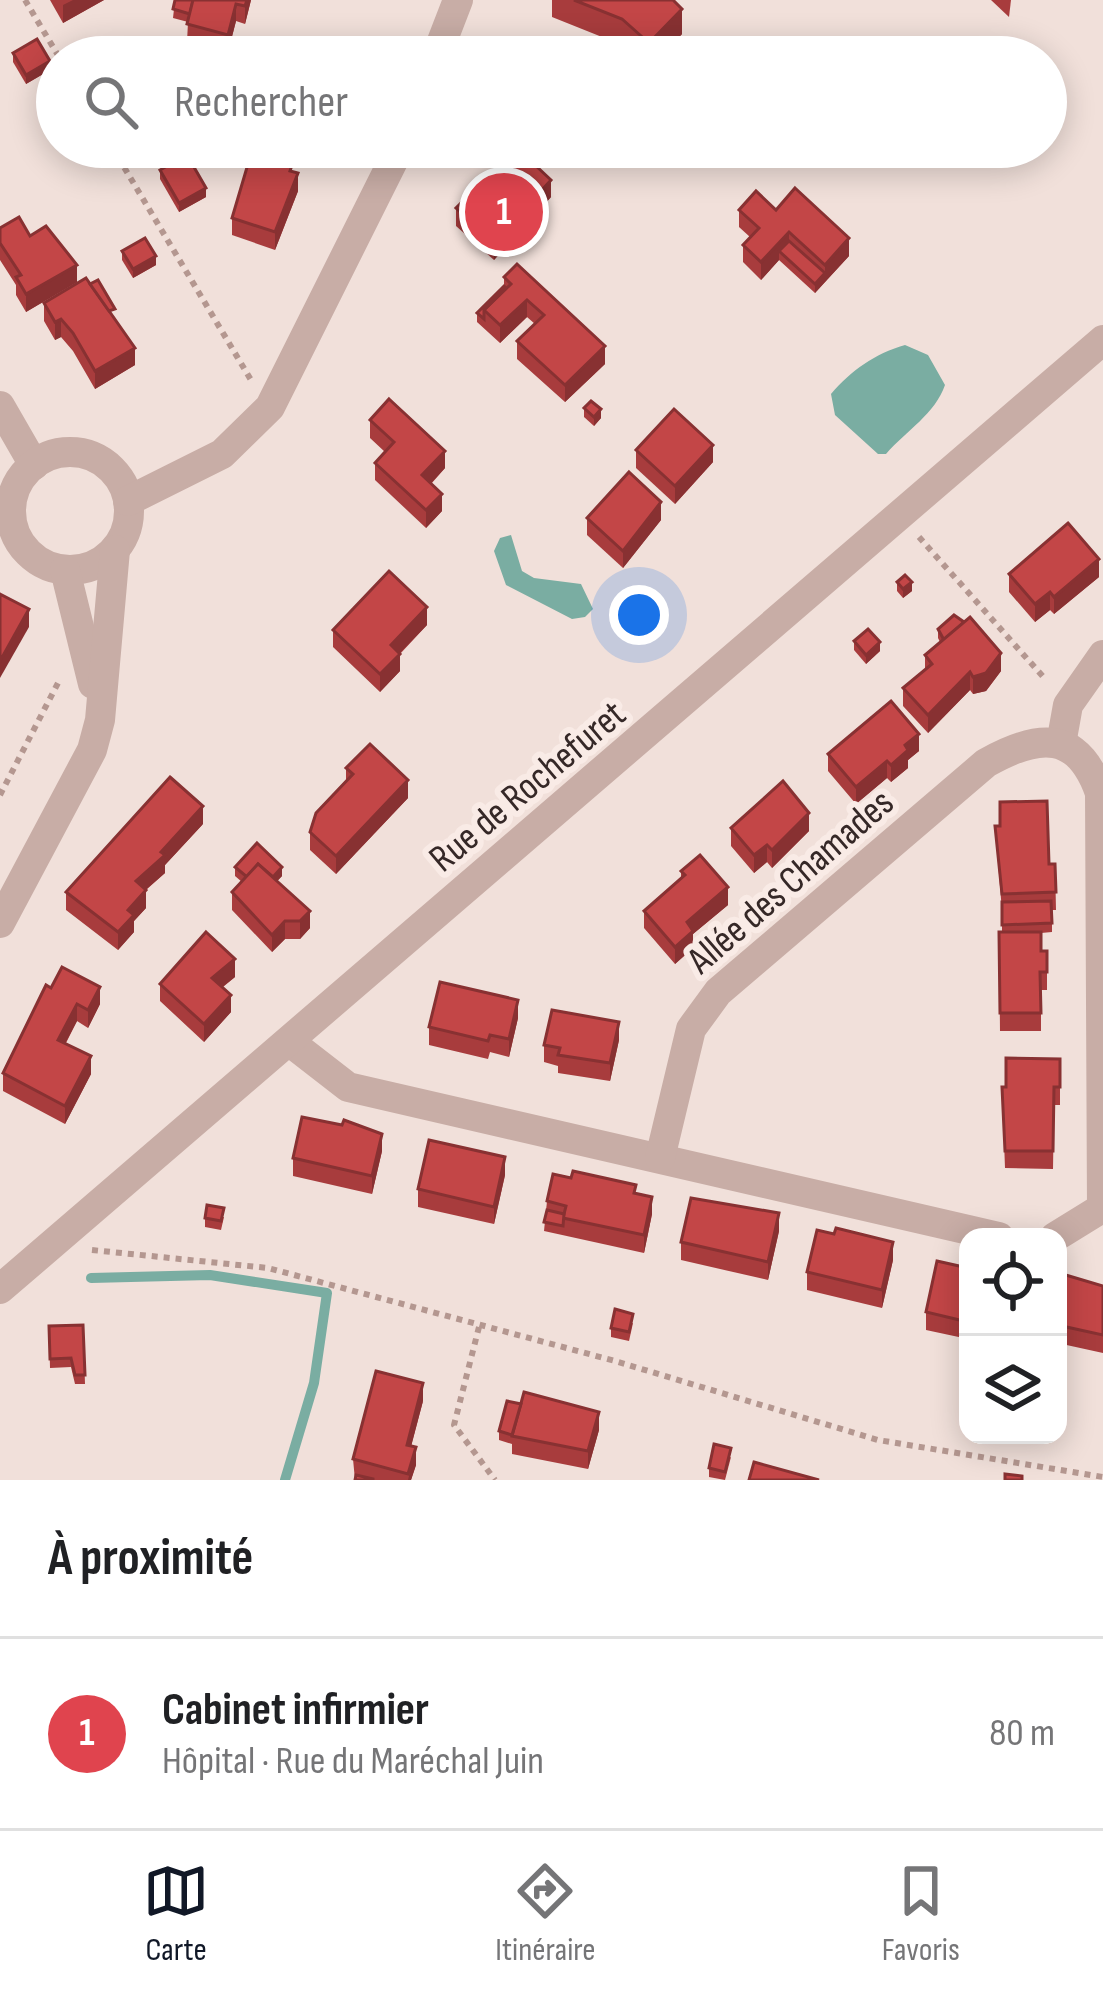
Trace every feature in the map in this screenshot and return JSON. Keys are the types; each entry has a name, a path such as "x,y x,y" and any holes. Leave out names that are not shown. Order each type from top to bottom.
{"street":[{"path":"444,36 458,0"},
{"path":"128,501 222,454 271,407 390,168"},
{"name":"Rue de Rochefuret","path":"0,1288 1103,340"},
{"path":"0,406 34,465"},
{"path":"0,923 92,750 100,719 115,550 128,521 128,501 112,470 94,458 71,452 34,465 14,490 6,523 27,553 65,570 102,562 115,550"},
{"path":"65,570 100,719"},
{"path":"1067,1230 1102,1208 1100,793 1088,760 1061,744 1068,705 1103,655"},
{"name":"Allée des Chamades","path":"660,1158 692,1029 718,992 986,763 1022,742 1061,744"},
{"path":"290,1042 348,1087 960,1228"}],"path":[{"path":"26,0 47,36"},
{"path":"124,168 240,365 271,407"},
{"path":"916,534 1068,705"},
{"path":"0,795 62,677"},
{"path":"76,1249 268,1268 878,1439 1103,1477"},
{"path":"480,1327 454,1425 495,1480"}],"water":[{"path":"905,345 928,355 945,385 920,421 886,454 878,454 835,415 831,394 864,364"},
{"path":"511,535 522,571 534,578 581,584 593,609 585,617 572,619 506,585 494,551 500,538"}],"building":[{"path":"175,0 193,0 190,14 173,9"},
{"path":"193,0 247,0 245,6 236,4 228,35 187,24"},
{"path":"574,0 673,0 682,9 656,36 641,36 622,19"},
{"path":"36,40 36,69 26,75 13,53"},
{"path":"194,168 206,188 179,203 160,170"},
{"path":"247,168 291,168 298,173 275,232 232,218"},
{"path":"497,168 538,168 551,180 494,243 456,208"},
{"path":"795,188 849,238 825,265 789,232 761,262 743,245 759,228 739,210 756,191 776,210"},
{"path":"19,217 30,236 46,226 77,265 26,294 16,277 21,275 0,243 0,228"},
{"path":"145,238 156,256 133,269 122,251"},
{"path":"789,241 825,273 815,284 779,251"},
{"path":"517,264 605,346 565,385 517,341 544,315 527,300 500,325 484,310 511,284 504,277"},
{"path":"86,278 135,348 95,371 73,333 61,319 55,322 44,303"},
{"path":"98,280 115,309 109,311 90,284"},
{"path":"504,286 484,310 484,319 477,313"},
{"path":"389,399 445,451 422,475 442,494 426,510 375,463 394,442 370,420"},
{"path":"591,401 601,409 594,417 584,408"},
{"path":"674,409 713,445 675,486 636,450"},
{"path":"629,472 661,502 623,551 587,518"},
{"path":"1068,523 1099,559 1054,597 1050,592 1035,604 1009,574"},
{"path":"389,571 427,607 391,645 400,654 380,674 333,630"},
{"path":"905,575 912,582 903,589 897,582"},
{"path":"0,594 29,609 0,661"},
{"path":"954,615 964,622 944,640 938,629"},
{"path":"970,617 1001,653 986,673 973,677 970,672 928,715 903,688 932,664 925,655"},
{"path":"868,629 880,642 866,655 854,641"},
{"path":"891,701 919,734 891,765 887,761 856,787 828,754"},
{"path":"370,744 408,780 336,856 310,832 316,813 353,774 346,768"},
{"path":"170,777 203,806 161,852 165,855 136,881 146,890 128,910 134,915 118,932 66,892"},
{"path":"783,781 809,813 772,850 767,845 754,855 731,828"},
{"path":"1047,801 1049,864 1055,864 1056,892 1002,894 995,826 1000,826 1000,802"},
{"path":"257,843 282,867 273,877 258,864 247,877 235,867"},
{"path":"700,855 728,887 687,922 693,931 675,947 644,911"},
{"path":"258,864 310,911 300,921 285,921 272,935 232,892"},
{"path":"1051,901 1052,923 1002,925 1002,902"},
{"path":"206,932 235,959 212,978 231,995 204,1024 160,984"},
{"path":"999,932 1041,932 1047,972 1040,972 1041,1013 1000,1013"},
{"path":"62,967 100,987 88,1010 77,1004 58,1040 91,1056 65,1106 3,1073 46,985 51,988"},
{"path":"440,982 518,1000 509,1039 490,1035 488,1041 429,1027"},
{"path":"552,1010 619,1022 610,1063 558,1055 560,1048 544,1045"},
{"path":"1006,1058 1060,1059 1060,1087 1054,1087 1053,1151 1005,1151 1002,1087 1006,1087"},
{"path":"302,1117 342,1125 344,1120 382,1134 372,1176 293,1158"},
{"path":"429,1140 505,1157 494,1207 418,1189"},
{"path":"573,1171 636,1185 634,1193 652,1197 644,1235 563,1218 566,1206 547,1201 553,1174 571,1178"},
{"path":"691,1198 779,1213 768,1262 681,1242"},
{"path":"207,1205 224,1208 221,1221 205,1218"},
{"path":"547,1210 564,1214 563,1226 544,1222"},
{"path":"836,1228 893,1242 882,1290 807,1272 817,1230 834,1234"},
{"path":"937,1261 959,1266 959,1320 926,1312"},
{"path":"1067,1275 1103,1286 1103,1335 1067,1327"},
{"path":"615,1309 633,1314 629,1332 611,1328"},
{"path":"83,1325 85,1375 75,1375 71,1358 50,1359 49,1326"},
{"path":"376,1371 423,1383 407,1445 416,1447 408,1474 353,1459"},
{"path":"524,1392 599,1412 588,1451 512,1436"},
{"path":"507,1401 521,1404 512,1435 499,1431"},
{"path":"714,1444 731,1448 725,1472 709,1468"},
{"path":"754,1462 819,1480 749,1480"}],"waterway":[{"path":"91,1278 210,1275 327,1293 314,1383 285,1480"}],"place":[{"name":"Cabinet infirmier","path":"504,212"}]}
